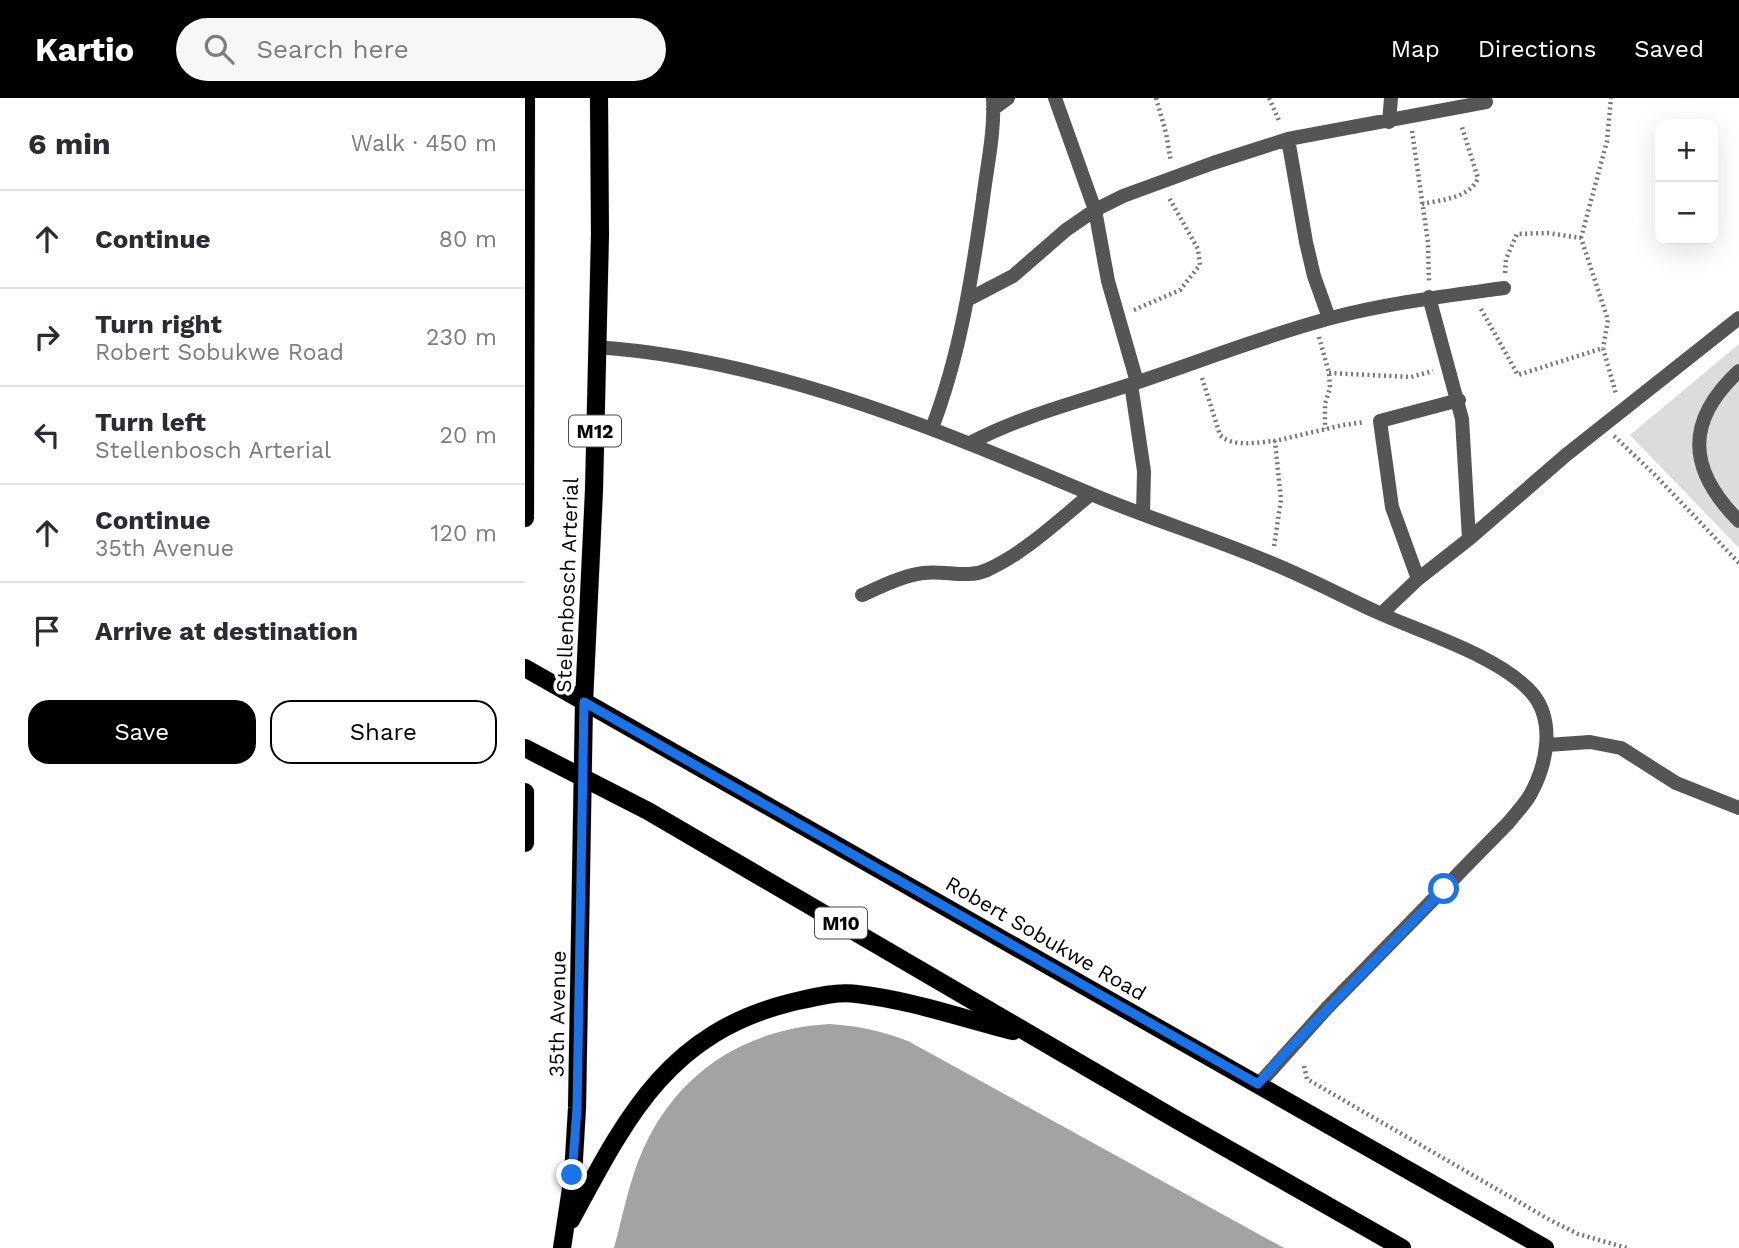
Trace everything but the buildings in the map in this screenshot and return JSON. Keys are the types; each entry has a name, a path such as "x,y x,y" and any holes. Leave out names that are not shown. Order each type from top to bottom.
{"main road":[{"path":"525,518 526,98"},
{"name":"Stellenbosch Arterial","path":"585,779 584,702 594,490 600,234 599,98"},
{"name":"Robert Sobukwe Road","path":"525,668 1545,1248"},
{"name":"M10","path":"525,748 648,811 1402,1248"},
{"name":"35th Avenue","path":"563,1239 572,1175 577,1108 585,779"},
{"path":"525,792 525,843"},
{"path":"563,1239 612,1142 647,1093 692,1047 723,1027 759,1011 818,996 854,993 930,1009 1033,1036"}],"street":[{"path":"932,428 945,392 967,300 989,159 993,103 1008,98"},
{"path":"1055,98 1095,210 1101,250 1135,383 1144,471 1143,514"},
{"path":"1389,121 1391,98"},
{"path":"967,300 1013,276 1051,242 1095,210 1123,196 1288,139 1486,102"},
{"path":"1288,139 1322,321"},
{"path":"969,443 1037,413 1322,321 1429,297 1504,288"},
{"path":"1429,297 1459,401 1466,456 1469,539"},
{"path":"1381,614 1417,579 1739,318"},
{"path":"596,347 679,356 742,369 932,428 1091,494 1269,562 1381,614 1448,641 1509,673 1533,693 1545,718 1547,745 1539,774 1529,796 1509,822 1346,989 1258,1084"},
{"path":"1739,370 1710,402 1702,424 1699,444 1708,482 1739,521"},
{"path":"1417,579 1392,508 1380,421 1459,401"},
{"path":"862,594 921,573 945,571 968,575 986,570 1017,552 1091,494"},
{"path":"1547,745 1590,742 1621,748 1676,783 1739,808"}],"path":[{"path":"1117,316 1181,289 1199,265 1198,249 1168,180 1166,133 1156,98"},
{"path":"1269,98 1288,139"},
{"path":"1611,98 1607,141 1581,238 1608,320 1603,348 1622,412"},
{"path":"1422,204 1459,195 1476,184 1478,178 1456,108"},
{"path":"1410,117 1428,242 1429,297"},
{"path":"1504,288 1506,259 1517,234 1548,233 1581,238"},
{"path":"1473,292 1490,329 1518,375 1603,348"},
{"path":"1322,321 1330,388 1325,404 1325,429"},
{"path":"1196,362 1220,435 1226,441 1275,441 1325,429 1380,421"},
{"path":"1329,373 1411,377 1435,370 1451,372"},
{"path":"1603,426 1655,475 1739,563"},
{"path":"1269,562 1277,536 1281,499 1275,441"},
{"path":"1304,1066 1307,1079 1486,1185 1578,1234 1627,1248"}],"shaded area":[{"path":"1739,344 1739,548 1630,435"},
{"path":"830,1024 889,1034 908,1041 1284,1248 614,1248 639,1159 670,1104 690,1081 713,1062 739,1047 798,1028"}],"route":[{"path":"572,1175 577,1108 581,965 584,702 1258,1084 1444,889"}]}
